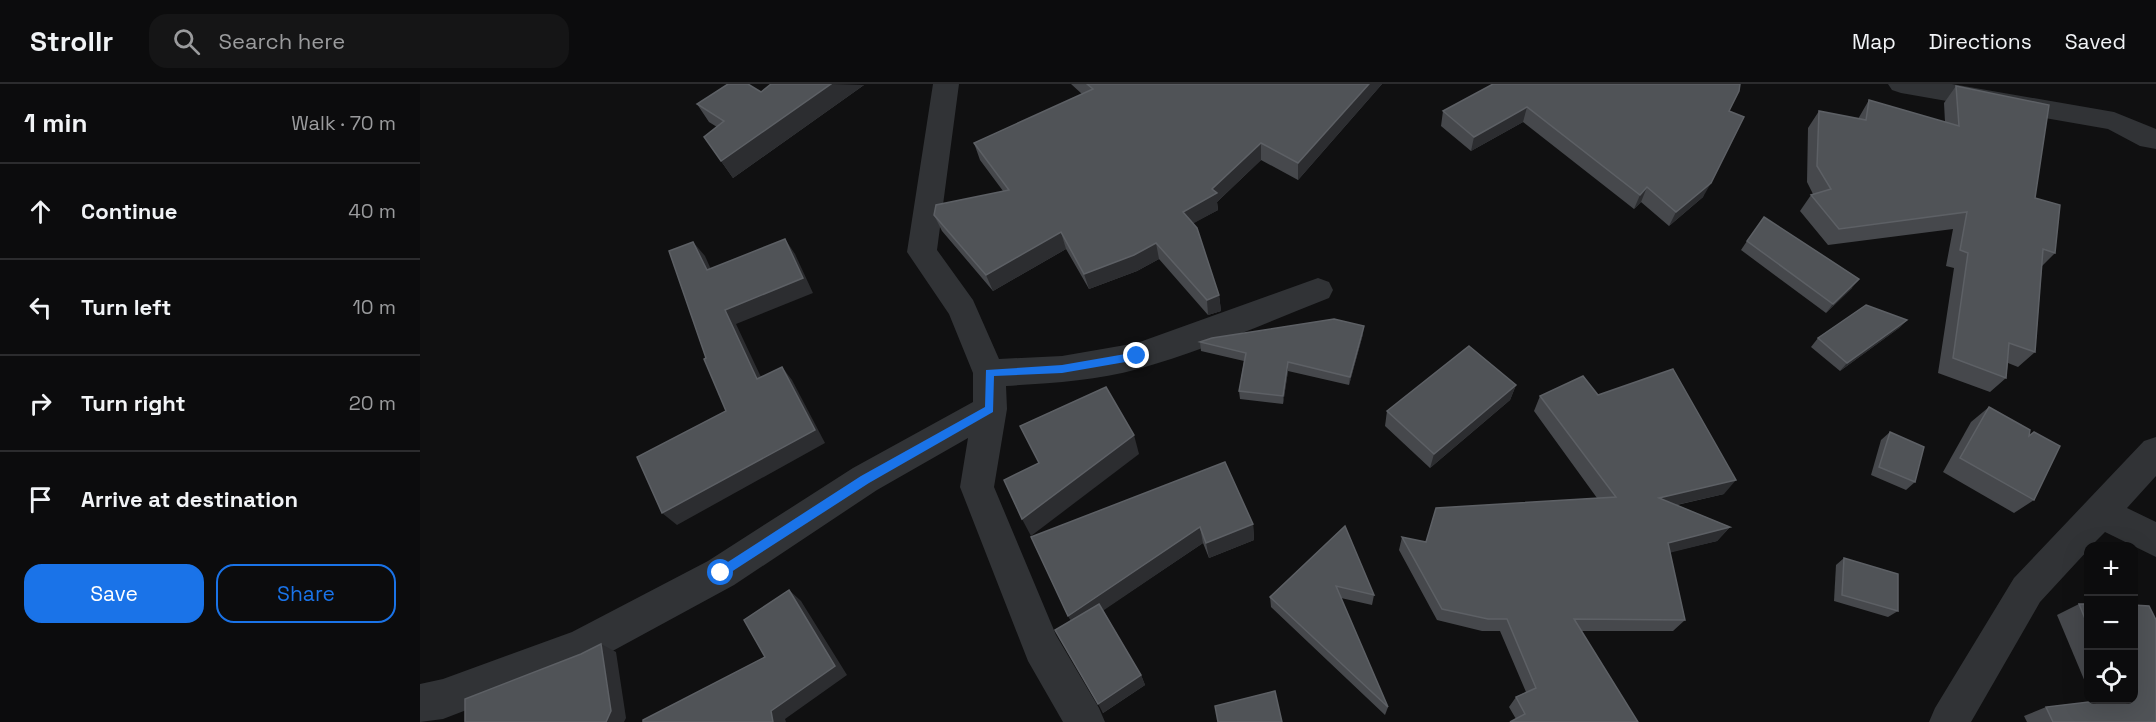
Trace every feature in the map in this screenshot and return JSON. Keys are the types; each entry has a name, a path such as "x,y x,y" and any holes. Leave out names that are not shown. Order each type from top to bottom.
{"street":[{"path":"946,84 922,252 962,309 989,373 990,409 977,487 1042,648 1085,722"},
{"path":"1901,84 2114,122 2154,142"},
{"path":"989,373 1062,369 1137,356 1214,330 1318,290"},
{"path":"420,704 443,699 582,647 721,573 865,479 990,409"},
{"path":"1949,722 2027,590 2156,452"},
{"path":"2100,512 2156,540"}],"building":[{"path":"728,84 748,84 761,92 771,84 831,84 721,161 704,137 724,121 697,104"},
{"path":"1087,84 1369,84 1298,163 1261,143 1212,189 1217,193 1183,212 1197,228 1219,295 1207,300 1156,243 1134,255 1084,274 1061,232 986,275 934,215 936,205 1009,190 974,143 1093,89"},
{"path":"1493,84 1740,84 1729,111 1744,117 1711,183 1676,212 1647,187 1640,195 1527,107 1474,137 1443,111"},
{"path":"1956,86 2049,105 2035,198 2060,205 2055,253 2043,249 2035,352 2009,343 2006,378 1953,358 1968,253 1960,250 1967,212 1839,229 1811,195 1831,189 1817,166 1819,111 1866,120 1869,100 1959,126"},
{"path":"1764,217 1859,279 1833,304 1747,241"},
{"path":"785,239 803,278 725,310 757,379 782,367 815,430 662,513 637,457 726,411 704,359 706,358 669,251 693,242 707,270"},
{"path":"1866,305 1907,320 1847,363 1818,338"},
{"path":"1334,319 1364,326 1350,377 1288,362 1283,396 1239,391 1246,353 1200,342 1212,338"},
{"path":"1469,346 1516,385 1434,454 1387,411"},
{"path":"1673,369 1736,480 1659,498 1730,527 1668,543 1685,620 1574,619 1638,722 1510,722 1525,714 1516,697 1536,688 1507,619 1488,619 1442,609 1402,537 1426,542 1436,508 1616,497 1540,396 1583,376 1598,395"},
{"path":"1106,387 1134,435 1022,519 1004,480 1039,463 1020,426"},
{"path":"1989,407 2030,430 2029,436 2034,432 2060,446 2034,500 1960,458"},
{"path":"1890,432 1924,447 1915,482 1879,467"},
{"path":"1225,462 1253,524 1206,543 1200,527 1068,616 1031,537"},
{"path":"1345,526 1374,595 1336,586 1388,707 1270,597"},
{"path":"1844,558 1898,574 1898,611 1842,595"},
{"path":"789,590 835,666 771,711 773,722 643,722 765,657 744,620"},
{"path":"1099,604 1141,675 1098,704 1055,630"},
{"path":"2079,604 2084,604 2084,616"},
{"path":"2138,605 2149,606 2156,620 2156,722 2053,722 2046,707 2084,703 2138,704"},
{"path":"601,644 611,711 606,722 465,722 465,699"},
{"path":"1275,691 1282,722 1218,722 1215,706"}],"route":[{"path":"721,573 865,479 990,409 989,373 1062,369 1137,356"}]}
